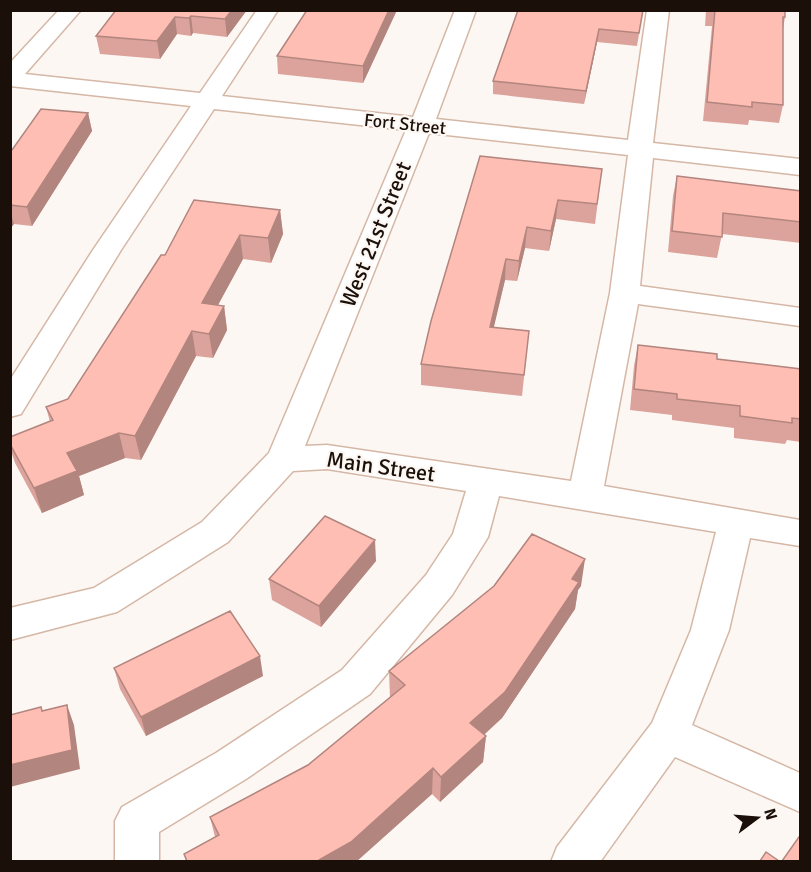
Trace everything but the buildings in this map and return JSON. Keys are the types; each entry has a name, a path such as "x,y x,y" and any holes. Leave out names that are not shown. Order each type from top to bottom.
{"street":[{"path":"10,78 71,10"},
{"path":"10,406 107,250 268,10"},
{"name":"West 21st Street","path":"284,459 297,422 430,106 466,10"},
{"path":"585,496 626,293 658,10"},
{"name":"Fort Street","path":"10,78 420,126 801,167"},
{"path":"626,293 801,317"},
{"name":"Main Street","path":"284,459 327,457 585,496 801,533"},
{"path":"10,624 104,601 215,532 284,459"},
{"path":"137,861 137,821 231,766 356,682 439,585 452,566 470,537 486,481"},
{"path":"573,861 668,734 710,630 735,523"},
{"path":"668,734 801,793"}]}
